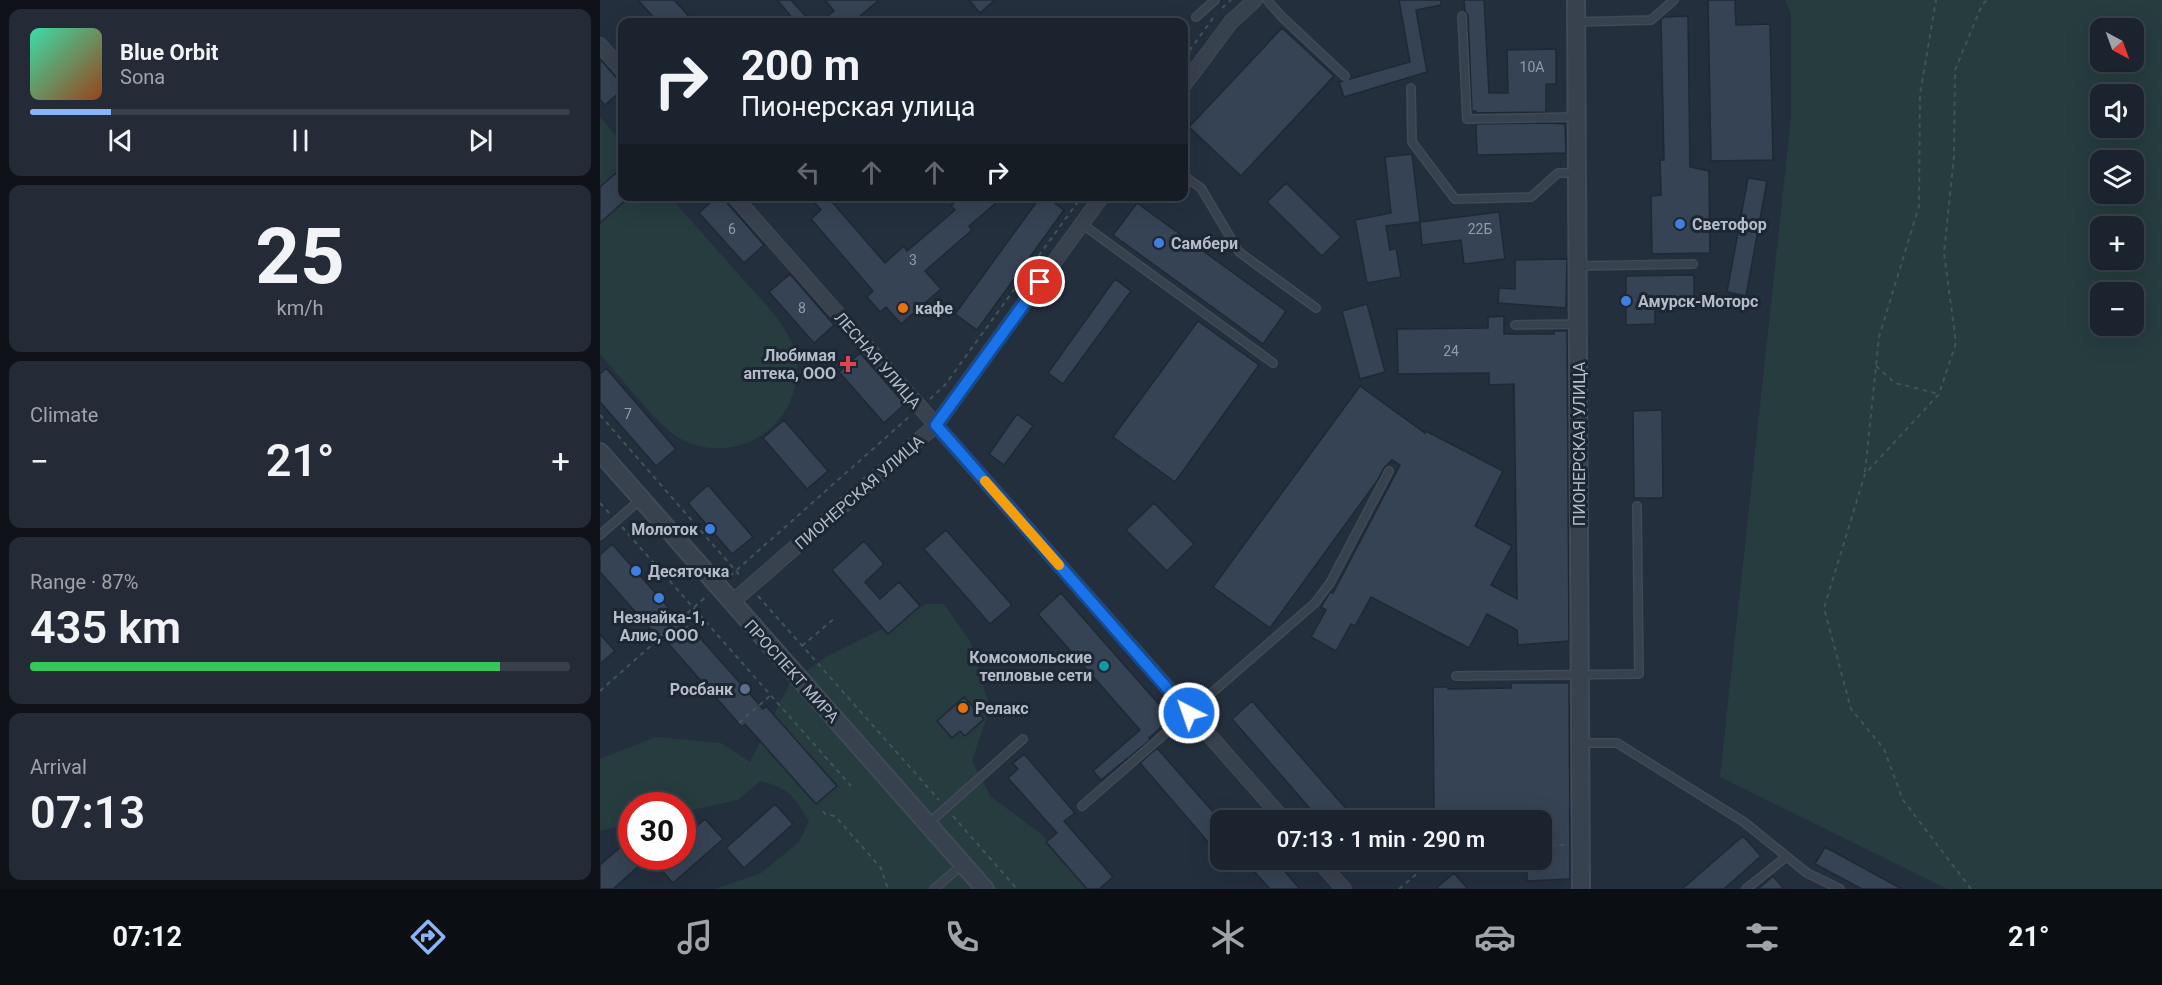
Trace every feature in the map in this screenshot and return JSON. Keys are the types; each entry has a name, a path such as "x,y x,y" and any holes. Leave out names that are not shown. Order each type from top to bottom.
{"street":[{"path":"1188,80 1231,22 1254,0"},
{"name":"ПИОНЕРСКАЯ УЛИЦА","path":"1576,0 1581,889"},
{"path":"600,45 618,65"},
{"name":"ЛЕСНАЯ УЛИЦА","path":"738,201 1275,810"},
{"name":"ПИОНЕРСКАЯ УЛИЦА","path":"731,603 936,425 1097,201"},
{"name":"ПРОСПЕКТ МИРА","path":"600,452 985,889"},
{"path":"1327,870 1344,889"}],"lane":[{"path":"1196,17 1215,0"},
{"path":"1267,0 1345,76"},
{"path":"1576,22 1651,20 1674,0"},
{"path":"1462,16 1467,119 1577,117"},
{"path":"1411,88 1412,142 1455,199 1531,197 1558,173 1577,173"},
{"path":"1188,179 1201,188 1239,252 1316,308"},
{"path":"1082,224 1273,363"},
{"path":"1578,266 1693,264"},
{"path":"1515,325 1578,324"},
{"path":"1082,806 1315,603 1330,583 1389,471"},
{"path":"600,535 641,499"},
{"path":"1456,676 1639,674 1637,506"},
{"path":"927,824 1023,739"},
{"path":"1580,743 1617,743 1744,822 1807,873 1840,889"},
{"path":"1746,889 1786,856"},
{"path":"934,889 963,864"}],"path":[{"path":"1188,52 1216,14 1231,0"},
{"path":"1936,0 1920,94 1919,206 1879,337 1865,474 1824,608 1851,709 1884,749 1903,800 1971,889"},
{"path":"1865,474 1939,394 1956,343 1944,253 1954,156 1955,70 1982,5 1988,0"},
{"path":"600,691 945,385 1079,201"},
{"path":"1876,366 1895,383 1939,394"},
{"path":"600,415 1017,889"},
{"path":"600,503 612,516"},
{"path":"620,525 851,786"},
{"path":"802,646 836,617"},
{"path":"739,723 771,695"},
{"path":"823,811 825,814 835,816 881,868 888,889"},
{"path":"1552,845 1581,844"},
{"path":"1399,889 1421,870"}],"green space":[{"path":"1785,0 2162,0 2162,889 1947,889 1720,777 1791,118 1791,14"},
{"path":"600,117 618,138 618,201 674,201 772,312 786,331 796,355 795,387 789,405 779,420 766,432 734,447 699,446 681,439 661,424 600,354"},
{"path":"926,604 944,604 971,643 990,708 972,761 991,797 1040,833 1079,870 1088,889 715,889 761,873 799,842 809,821 790,794 778,786 760,781 738,800 696,809 696,792 618,792 618,827 600,831 600,759 656,737 721,743 750,762 790,683 826,657"}],"building":[{"path":"638,0 674,0 690,18 654,18"},
{"path":"777,0 791,0 807,18 793,18"},
{"path":"825,0 879,0 858,18 825,18 834,11"},
{"path":"969,0 995,0 980,13"},
{"path":"1399,0 1441,0 1441,5 1416,10 1427,72 1344,97 1339,82 1410,62"},
{"path":"1464,0 1484,0 1489,93 1508,93 1507,50 1556,49 1556,84 1546,84 1546,112 1476,113 1472,111 1468,16"},
{"path":"1708,0 1735,0 1736,25 1770,24 1773,160 1711,161"},
{"path":"1688,16 1690,167 1709,171 1710,253 1652,254 1651,196 1661,195 1660,160 1664,160 1661,19"},
{"path":"1282,28 1334,76 1241,176 1189,127"},
{"path":"600,59 618,79 618,94 605,105 600,100"},
{"path":"1476,124 1565,124 1566,153 1477,155"},
{"path":"1412,154 1420,222 1386,226 1390,250 1396,248 1401,277 1367,283 1355,220 1391,213 1385,157"},
{"path":"616,173 618,176 618,201 624,201 600,223 600,187"},
{"path":"1748,178 1767,181 1746,296 1727,292"},
{"path":"1286,183 1341,237 1322,256 1267,202"},
{"path":"712,201 725,201 764,245 744,263 699,213"},
{"path":"813,201 831,201 885,263 904,246 907,251 955,210 951,206 956,201 998,201 969,226 972,230 925,271 941,289 901,324 886,307 880,312 867,297 873,291 811,219 821,210"},
{"path":"1037,201 1052,201 1064,210 977,330 955,314"},
{"path":"1137,203 1286,311 1263,344 1113,235"},
{"path":"1499,212 1505,259 1464,264 1461,240 1422,245 1420,222"},
{"path":"1567,259 1566,308 1498,303 1499,288 1515,289 1515,260"},
{"path":"790,274 834,325 814,343 769,292"},
{"path":"1694,275 1694,304 1655,305 1655,324 1626,325 1626,276"},
{"path":"1115,279 1131,291 1063,384 1048,373"},
{"path":"1367,304 1385,372 1360,379 1342,311"},
{"path":"1504,316 1504,334 1554,334 1554,331 1567,331 1569,641 1518,645 1517,630 1487,614 1469,648 1371,597 1355,626 1351,624 1336,651 1311,637 1326,610 1321,607 1330,592 1333,593 1400,465 1392,460 1270,628 1213,587 1360,386 1425,433 1426,431 1503,471 1475,526 1512,546 1491,585 1517,599 1514,384 1489,385 1489,373 1398,374 1397,329 1488,328 1488,317"},
{"path":"1198,321 1259,365 1175,482 1113,437"},
{"path":"860,353 905,404 884,423 839,372"},
{"path":"606,368 676,449 656,466 600,402 600,374"},
{"path":"1662,410 1663,498 1634,498 1633,411"},
{"path":"1017,414 1033,426 1004,465 989,454"},
{"path":"784,420 828,471 807,489 763,438"},
{"path":"708,485 753,537 732,554 688,503"},
{"path":"1154,503 1194,544 1167,571 1126,530"},
{"path":"946,530 1012,605 990,624 924,549"},
{"path":"864,541 884,564 865,582 880,599 899,582 920,606 888,634 832,570"},
{"path":"612,544 683,624 686,622 763,709 766,706 837,786 816,804 745,724 742,727 665,640 662,642 600,572 600,555"},
{"name":"Комсомольские тепловые сети","path":"1061,593 1171,718 1149,738 1150,740 1101,780 1093,771 1140,730 1038,614"},
{"path":"600,634 615,651 600,664"},
{"path":"1511,683 1569,683 1570,879 1527,881 1527,870 1552,870 1552,810 1434,810 1433,687 1448,687 1448,689 1511,688"},
{"name":"Релакс","path":"964,697 984,719 965,736 960,731 952,738 937,721"},
{"path":"1252,701 1347,810 1311,810 1232,719"},
{"path":"1157,748 1211,810 1210,844 1140,763"},
{"path":"1024,754 1075,813 1064,821 1113,877 1099,889 1087,889 1046,842 1057,833 1008,778 1018,769 1013,763"},
{"path":"775,804 793,824 744,868 726,848"},
{"path":"705,819 723,839 696,863 696,827"},
{"path":"1743,836 1761,856 1724,889 1682,889"},
{"path":"1825,847 1902,889 1862,889 1815,864"},
{"path":"618,849 618,870 634,870 613,889 600,889 600,865"},
{"path":"661,870 688,870 673,883"},
{"path":"1253,870 1284,870 1300,889 1270,889"},
{"path":"1454,873 1468,889 1435,889"},
{"path":"1773,876 1784,889 1758,889"}],"slow traffic":[{"path":"985,481 1059,565"}],"place":[{"name":"Светофор","path":"1680,224"},
{"name":"Самбери","path":"1159,243"},
{"name":"Амурск-Моторс","path":"1626,301"},
{"name":"кафе","path":"903,308"},
{"name":"Любимая аптека, ООО","path":"848,364"},
{"name":"Молоток","path":"710,529"},
{"name":"Десяточка","path":"636,571"},
{"name":"Незнайка-1, Алис, ООО","path":"659,598"},
{"name":"Комсомольские тепловые сети","path":"1104,666"},
{"name":"Росбанк","path":"745,689"},
{"name":"Релакс","path":"963,708"}],"route":[{"path":"1040,282 936,425 1189,713"}]}
